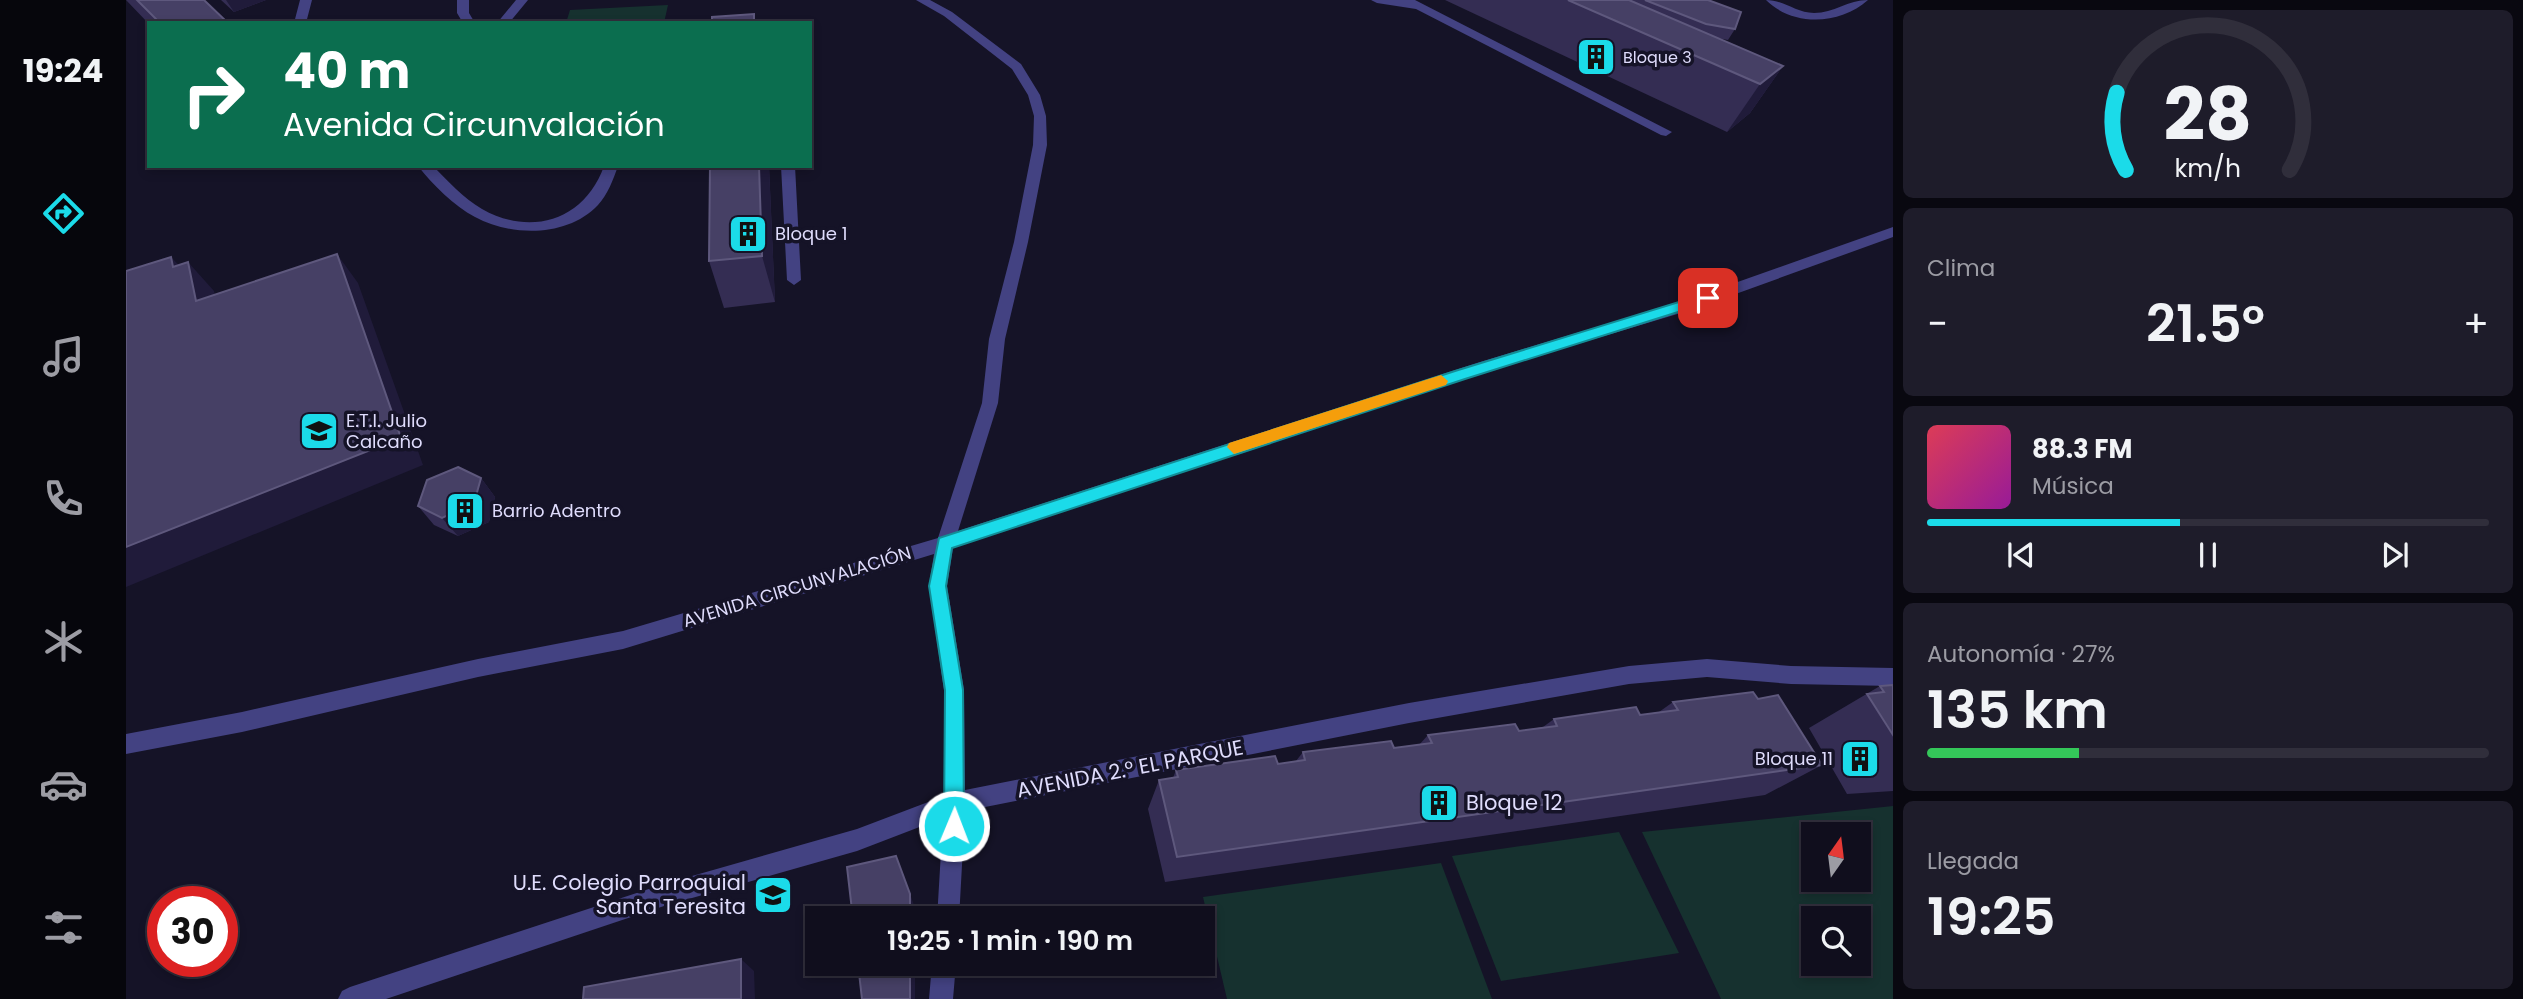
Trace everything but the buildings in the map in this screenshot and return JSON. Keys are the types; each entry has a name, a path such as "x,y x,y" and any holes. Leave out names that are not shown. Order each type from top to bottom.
{"street":[{"path":"301,21 306,0"},
{"path":"463,0 463,13 467,21"},
{"path":"505,21 522,0"},
{"path":"922,0 948,14 1017,68 1034,95 1040,116 1040,145 1021,242 997,339 990,403 945,543 937,586 954,690 955,803 949,906"},
{"path":"1377,0 1423,7"},
{"path":"1406,0 1666,132"},
{"path":"1772,0 1791,12 1809,18 1827,17 1862,0"},
{"path":"427,168 457,198 487,218 520,226 555,225 586,211 598,198 609,178 611,168"},
{"path":"788,168 794,280"},
{"name":"AVENIDA CIRCUNVALACIÓN","path":"126,744 242,722 478,668 623,640 945,543 1460,375 1689,305 1893,232"},
{"name":"AVENIDA 2.° EL PARQUE","path":"350,999 664,895 857,840 955,803 1409,713 1629,675 1706,668 1791,675 1893,677"},
{"path":"941,999 943,976"}],"green space":[{"path":"668,5 664,21 567,21 570,10"},
{"path":"1893,806 1893,999 1721,999 1642,832"},
{"path":"1619,832 1679,953 1501,981 1452,856"},
{"path":"1441,863 1492,999 1227,999 1215,948 1215,906 1205,906 1203,897"}],"slow traffic":[{"path":"1234,447 1441,381"}],"place":[{"name":"Bloque 3","path":"1596,57"},
{"name":"Bloque 1","path":"748,234"},
{"name":"E.T.I. Julio Calcaño","path":"319,431"},
{"name":"Barrio Adentro","path":"465,511"},
{"name":"Bloque 11","path":"1860,759"},
{"name":"Bloque 12","path":"1439,803"},
{"name":"U.E. Colegio Parroquial Santa Teresita","path":"773,895"}],"route":[{"path":"954,826 954,690 937,586 945,543 1274,434 1708,298"}]}
